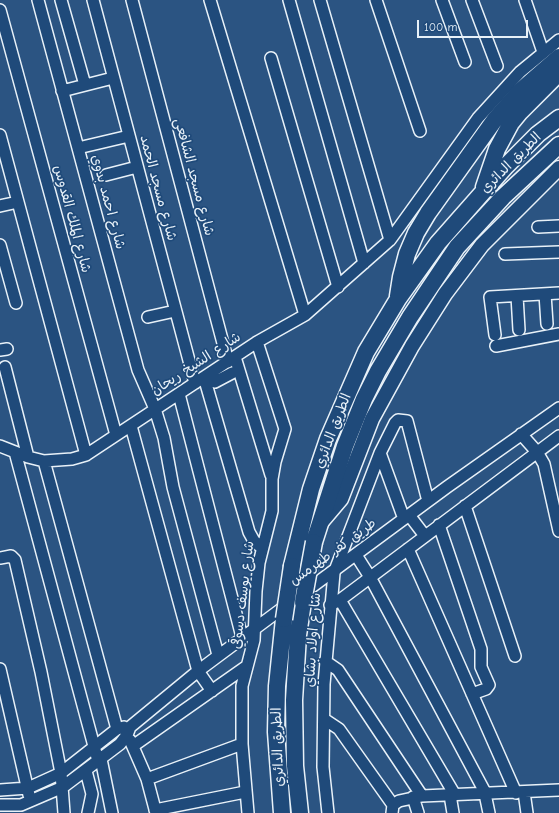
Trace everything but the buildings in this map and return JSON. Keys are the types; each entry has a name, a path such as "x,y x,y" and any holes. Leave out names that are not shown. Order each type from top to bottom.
{"highway":[{"path":"398,299 401,277 407,254 416,233 428,213 500,114 530,82 559,57"},
{"path":"483,189 492,162 504,136 520,112 559,73"},
{"name":"الطريق الدائري","path":"281,808 277,766 276,686 284,619 292,566 311,489 328,439 366,352 398,299 438,243 483,189 538,134 559,118"},
{"name":"الطريق الدائري","path":"299,807 295,759 294,700 295,668 303,602 314,542 345,446 378,371 410,317 457,247 524,176 559,145"}],"main road":[{"path":"319,526 333,510 345,491 369,427 382,400 428,320 482,245 559,168"}],"street":[{"name":"شارع احمد بدوي","path":"38,0 138,370 155,409 164,438 173,487 218,655"},
{"path":"61,0 86,85"},
{"name":"شارع مسجد الحمد","path":"93,0 175,310 249,532 254,541 262,548"},
{"name":"شارع مسجد الشافعى","path":"132,0 229,367 272,479"},
{"path":"210,0 305,315"},
{"path":"289,0 364,263"},
{"path":"320,0 390,240"},
{"path":"376,0 420,131"},
{"path":"442,0 465,62"},
{"path":"472,0 496,66"},
{"path":"525,0 543,52"},
{"name":"شارع الملك القدوس","path":"0,10 116,435"},
{"path":"390,240 478,118 508,84 543,52 559,40"},
{"path":"271,58 338,287"},
{"path":"62,91 113,78"},
{"path":"0,135 86,455"},
{"path":"78,148 129,136"},
{"path":"106,175 137,167"},
{"path":"0,206 18,202"},
{"path":"538,227 559,226"},
{"name":"شارع الشيخ ريحان","path":"0,446 28,457 44,461 72,459 86,455 199,380 229,367 257,342 305,315 390,240"},
{"path":"0,245 16,302"},
{"path":"505,254 559,252"},
{"path":"559,293 490,297 496,340 559,334"},
{"path":"545,294 547,324"},
{"path":"516,296 519,330"},
{"path":"148,317 175,310"},
{"name":"شارع يوسف دسوقي","path":"248,813 242,744 241,693 252,649 255,627 257,577 262,548 272,511 272,479 277,454 285,429 257,342"},
{"path":"5,367 28,457"},
{"path":"215,382 229,367"},
{"path":"179,394 242,636"},
{"name":"طريق كفر طهرمس","path":"0,790 28,788 61,773 95,747 124,730 242,636 334,573 428,500 559,408"},
{"name":"شارع اولاد بشاي","path":"328,813 323,767 325,661 335,602 334,573 380,453 394,423 400,420 407,421 428,500"},
{"path":"131,426 198,671 212,691"},
{"path":"521,434 537,452 546,471 559,531"},
{"path":"454,813 452,795 335,602 559,436"},
{"path":"15,452 95,747 100,760 112,813"},
{"path":"380,453 406,517 425,536"},
{"path":"44,461 124,730 133,746 147,779 156,812 245,792"},
{"path":"466,506 514,656"},
{"path":"439,525 481,649 481,667 489,685 486,688 472,694"},
{"path":"408,549 472,694 520,792 527,813"},
{"path":"356,555 370,577 486,794 489,813"},
{"path":"0,558 11,556 15,560 61,773 64,813"},
{"path":"325,661 338,670 417,797 418,813"},
{"path":"133,746 247,666"},
{"path":"0,669 1,681 28,788 24,807"},
{"path":"324,719 339,729 393,809 399,801 417,797 559,790"},
{"name":"طريق كفر طهرمس","path":"0,805 24,807 63,787 100,760 124,730"},
{"path":"147,779 242,744"},
{"path":"86,771 92,794 88,813"}]}
